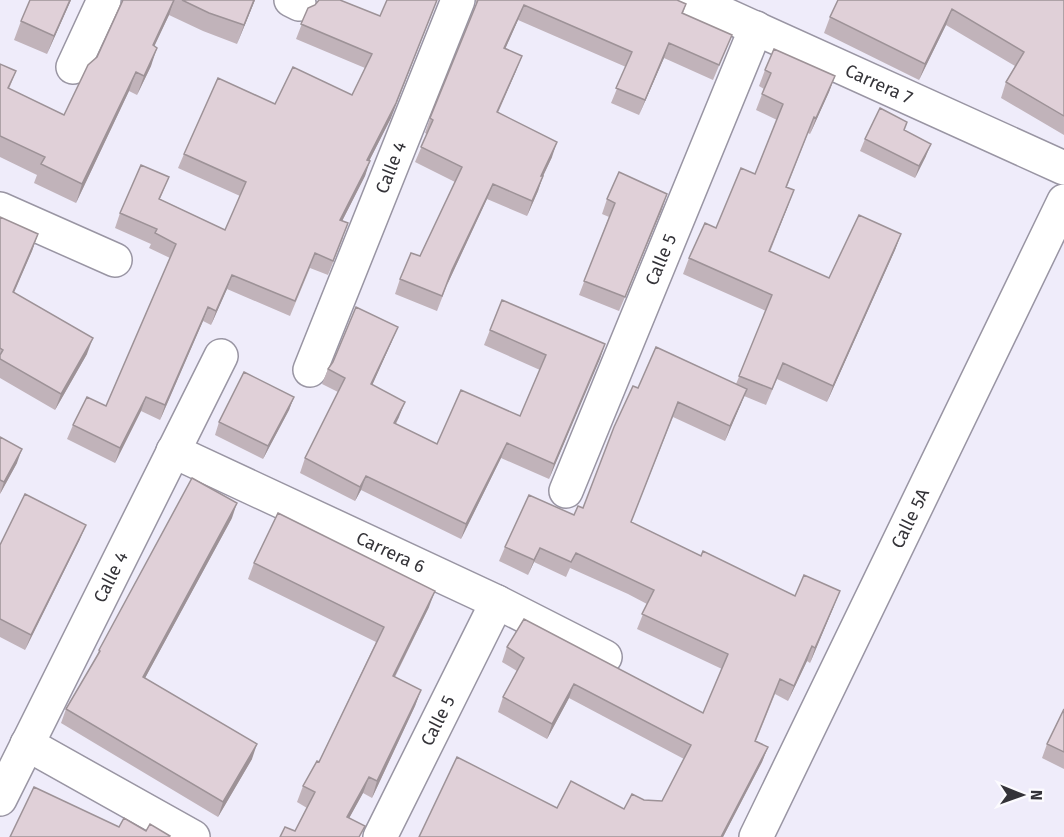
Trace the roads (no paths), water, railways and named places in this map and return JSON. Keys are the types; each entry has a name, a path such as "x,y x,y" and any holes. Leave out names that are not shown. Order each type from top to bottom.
{"street":[{"path":"73,67 104,0"},
{"name":"Calle 4","path":"310,370 458,0"},
{"name":"Carrera 7","path":"693,0 1064,168"},
{"name":"Calle 5","path":"566,491 756,28"},
{"name":"Calle 5A","path":"756,837 1064,201"},
{"path":"0,208 115,260"},
{"name":"Calle 4","path":"0,799 221,356"},
{"name":"Carrera 6","path":"173,451 497,602 605,657"},
{"name":"Calle 5","path":"380,837 497,602"},
{"path":"27,744 193,837"}]}
